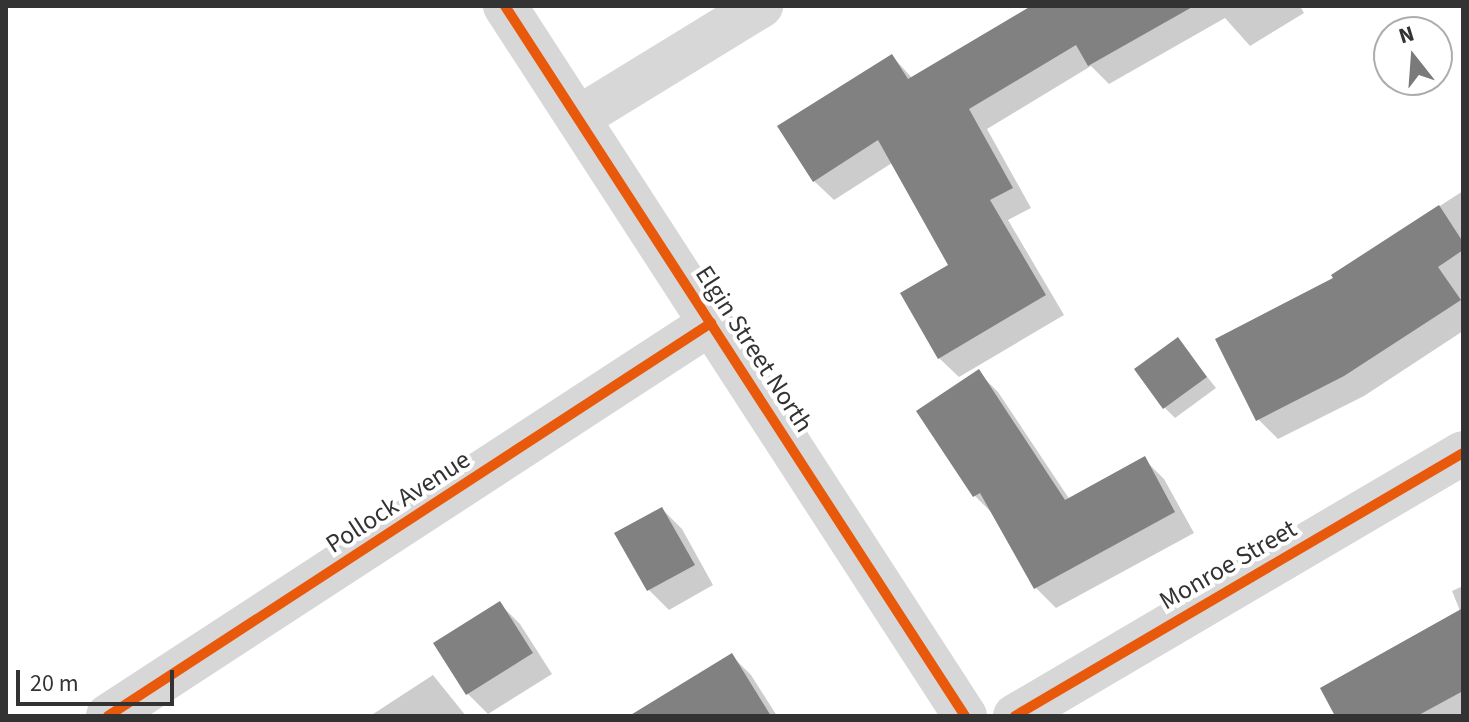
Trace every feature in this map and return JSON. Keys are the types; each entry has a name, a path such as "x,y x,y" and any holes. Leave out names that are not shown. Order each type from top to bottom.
{"street":[{"name":"Elgin Street North","path":"505,6 965,716"},
{"path":"578,118 761,6"},
{"name":"Pollock Avenue","path":"108,716 711,323"},
{"name":"Monroe Street","path":"1015,716 1463,453"}],"building":[{"path":"1031,6 1194,6 1088,66 1076,45 969,109 1013,188 990,200 1046,295 938,359 900,293 948,265 878,140 813,182 777,126 892,54 908,79"},
{"path":"1439,205 1463,242 1463,250 1438,267 1461,300 1344,376 1256,421 1215,339 1333,278 1331,275"},
{"path":"1178,337 1207,377 1163,409 1134,369"},
{"path":"979,369 1065,500 1145,456 1175,512 1034,589 980,493 973,497 916,411"},
{"path":"662,507 695,565 647,591 614,533"},
{"path":"500,601 533,653 466,695 433,643"},
{"path":"1463,608 1463,691 1417,716 1335,716 1320,688"},
{"path":"732,653 771,716 629,716"}],"cycle path":[{"path":"505,6 965,716"},
{"path":"108,716 711,323"},
{"path":"1015,716 1463,453"}]}
